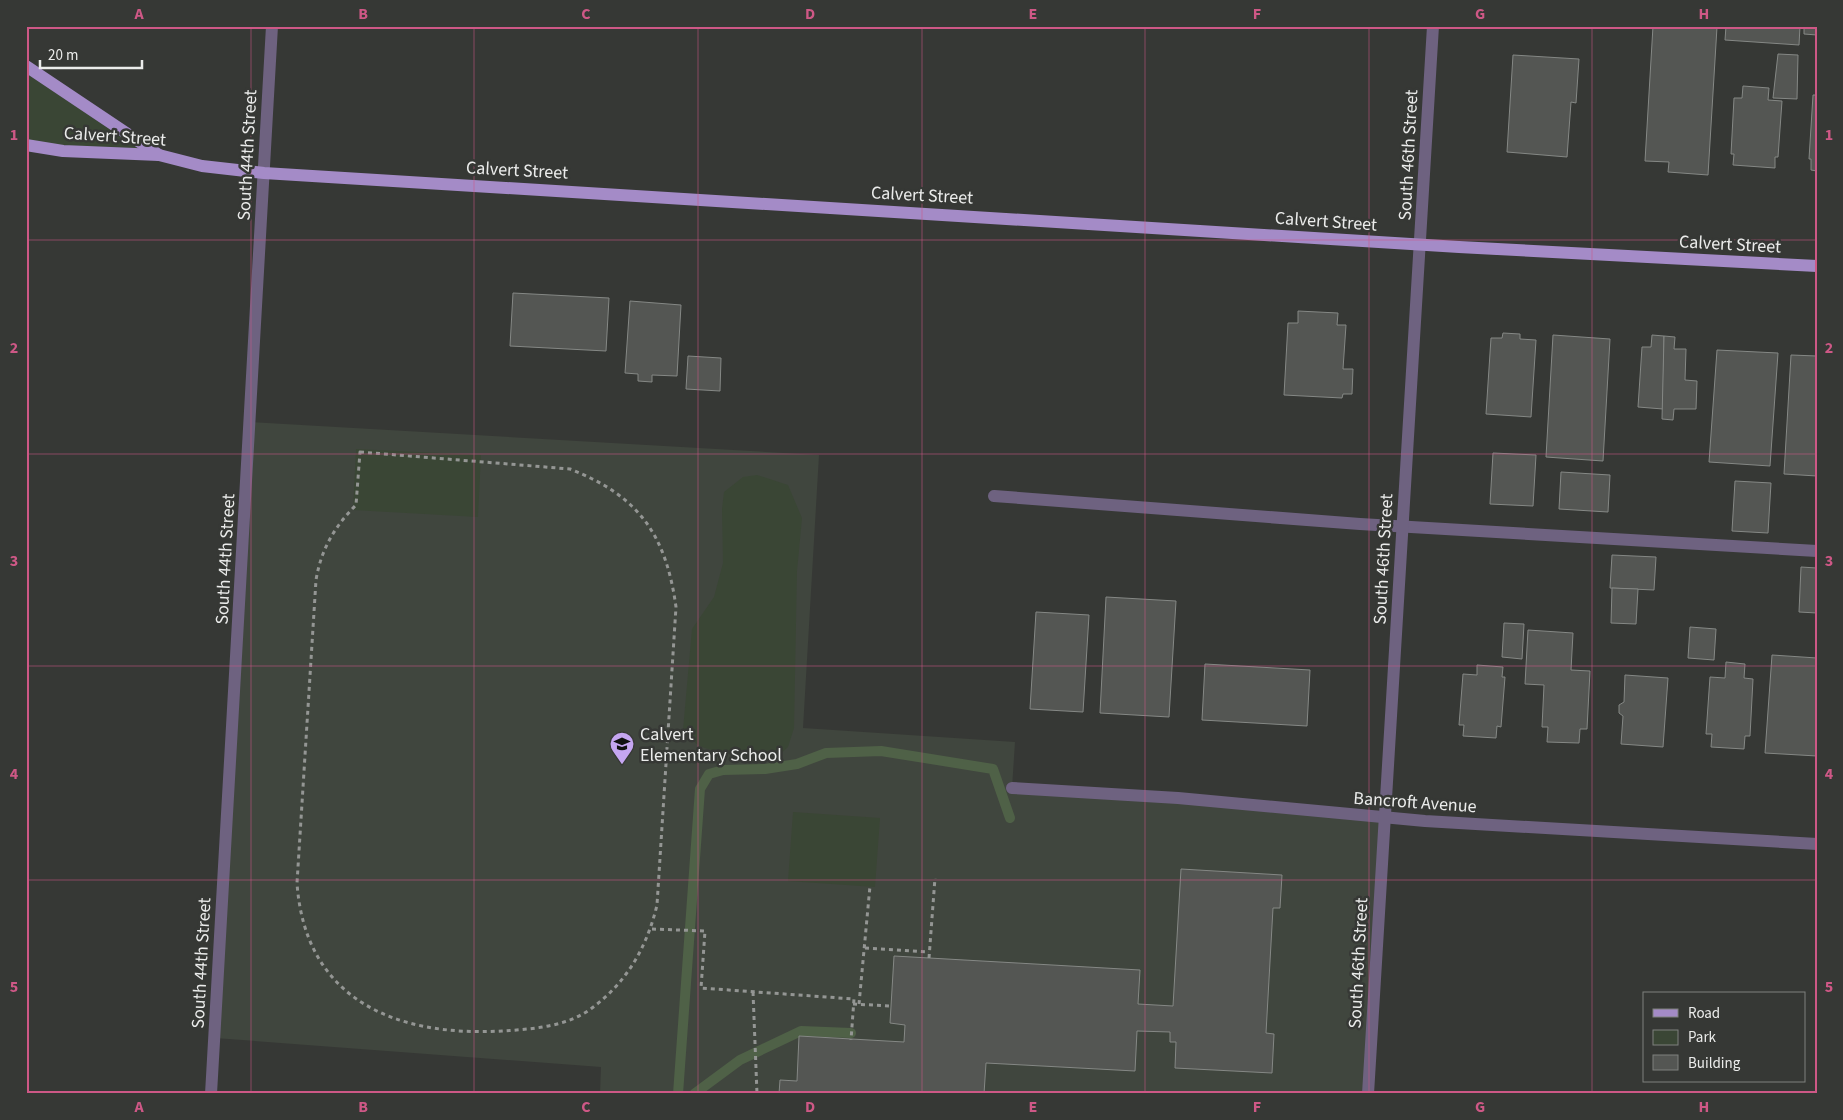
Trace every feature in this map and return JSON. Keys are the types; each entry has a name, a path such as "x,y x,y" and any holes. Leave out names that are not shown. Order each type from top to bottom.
{"main road":[{"path":"26,66 159,155"},
{"name":"Calvert Street","path":"26,145 63,151 159,155 202,166 264,173 1420,244 1817,266"}],"street":[{"name":"South 44th Street","path":"211,1094 272,26"},
{"name":"South 46th Street","path":"1368,1094 1433,26"},
{"path":"994,496 1402,526 1817,551"},
{"name":"Bancroft Avenue","path":"1012,788 1178,798 1385,817 1817,844"}],"path":[{"path":"360,452 570,469 595,478 621,495 643,516 665,560 673,584 676,607 657,905 652,929 635,964 617,986 591,1010 538,1029 490,1032 455,1030 417,1026 392,1018 369,1007 350,994 332,976 317,956 304,930 297,883 316,580 319,562 328,539 340,520 356,505 360,452"},
{"path":"929,958 935,878"},
{"path":"859,1004 870,886"},
{"path":"652,929 705,931 701,988 854,999 850,1040"},
{"path":"865,948 929,952"},
{"path":"753,992 757,1094"},
{"path":"853,1004 891,1006"}],"shaded area":[{"name":"Calvert Elementary School","path":"250,422 819,455 803,728 1015,742 1012,788 1385,817 1368,1094 600,1094 601,1067 215,1038"}],"green space":[{"path":"26,66 159,155 26,145"},
{"path":"356,449 481,455 478,517 353,510"},
{"path":"757,475 788,485 802,518 797,571 794,728 788,747 776,758 760,758 706,749 696,743 683,730 692,629 714,597 723,563 722,509 724,492 743,477"},
{"path":"793,812 880,818 875,887 788,881"}],"building":[{"path":"1653,26 1717,27 1708,175 1668,172 1669,162 1645,161"},
{"path":"1726,26 1800,26 1799,45 1725,40"},
{"path":"1804,26 1817,26 1817,35 1804,34"},
{"path":"1778,54 1798,55 1797,99 1773,98"},
{"path":"1513,55 1579,59 1576,103 1571,102 1567,157 1507,152"},
{"path":"1743,86 1769,88 1768,100 1782,101 1778,157 1775,157 1775,168 1733,165 1734,154 1731,154 1734,98 1742,98"},
{"path":"1813,95 1817,95 1817,171 1811,170 1811,159 1809,159"},
{"path":"513,293 609,298 606,351 510,346"},
{"path":"630,301 681,305 677,376 652,375 652,382 638,381 638,374 625,373"},
{"path":"1298,311 1338,313 1337,325 1346,325 1343,369 1353,369 1352,394 1343,394 1342,398 1284,395 1288,323 1298,323"},
{"path":"1503,333 1520,334 1520,339 1536,340 1531,417 1486,414 1491,338 1502,338"},
{"path":"1553,335 1610,339 1603,461 1546,457"},
{"path":"1652,335 1664,336 1663,409 1638,407 1642,347 1651,347"},
{"path":"1664,336 1675,337 1674,349 1686,349 1685,380 1697,381 1696,409 1674,409 1673,420 1662,419"},
{"path":"1717,350 1778,353 1770,466 1709,462"},
{"path":"1791,355 1817,356 1817,476 1784,474"},
{"path":"688,356 721,358 720,391 686,389"},
{"path":"1493,453 1536,455 1533,506 1490,504"},
{"path":"1561,472 1610,475 1608,512 1559,509"},
{"path":"1735,481 1771,483 1768,533 1732,531"},
{"path":"1612,555 1656,557 1654,590 1610,588"},
{"path":"1801,567 1817,568 1817,613 1799,612"},
{"path":"1612,588 1638,589 1636,624 1611,623"},
{"path":"1106,597 1176,601 1169,717 1100,713"},
{"path":"1036,612 1089,615 1083,712 1030,709"},
{"path":"1504,623 1524,624 1522,659 1502,657"},
{"path":"1690,627 1716,629 1714,660 1688,658"},
{"path":"1528,630 1573,633 1571,670 1590,671 1587,729 1580,729 1579,743 1547,742 1548,727 1542,727 1544,685 1525,684"},
{"path":"1772,655 1817,658 1817,756 1765,753"},
{"path":"1726,662 1745,664 1744,678 1753,679 1750,736 1745,736 1744,749 1711,747 1712,734 1706,734 1710,677 1725,678"},
{"path":"1205,664 1310,670 1307,726 1202,720"},
{"path":"1477,665 1503,667 1502,677 1505,677 1501,727 1497,726 1496,738 1463,736 1464,725 1459,725 1463,674 1477,675"},
{"path":"1625,675 1668,678 1663,747 1621,744 1623,716 1619,713 1619,705 1624,702"},
{"path":"1181,869 1282,875 1280,908 1273,908 1266,1033 1274,1034 1272,1073 1175,1068 1176,1042 1170,1042 1170,1032 1137,1031 1135,1071 986,1063 984,1094 779,1094 780,1080 797,1081 799,1036 904,1042 905,1025 890,1023 894,956 1140,970 1138,1004 1173,1006"}],"waterway":[{"path":"678,1094 700,789 709,774 723,770 765,769 797,764 826,753 881,751 993,769 1010,818"},
{"path":"694,1094 740,1060 801,1031 851,1033"}],"place":[{"name":"Calvert Elementary School","path":"622,765"}]}
